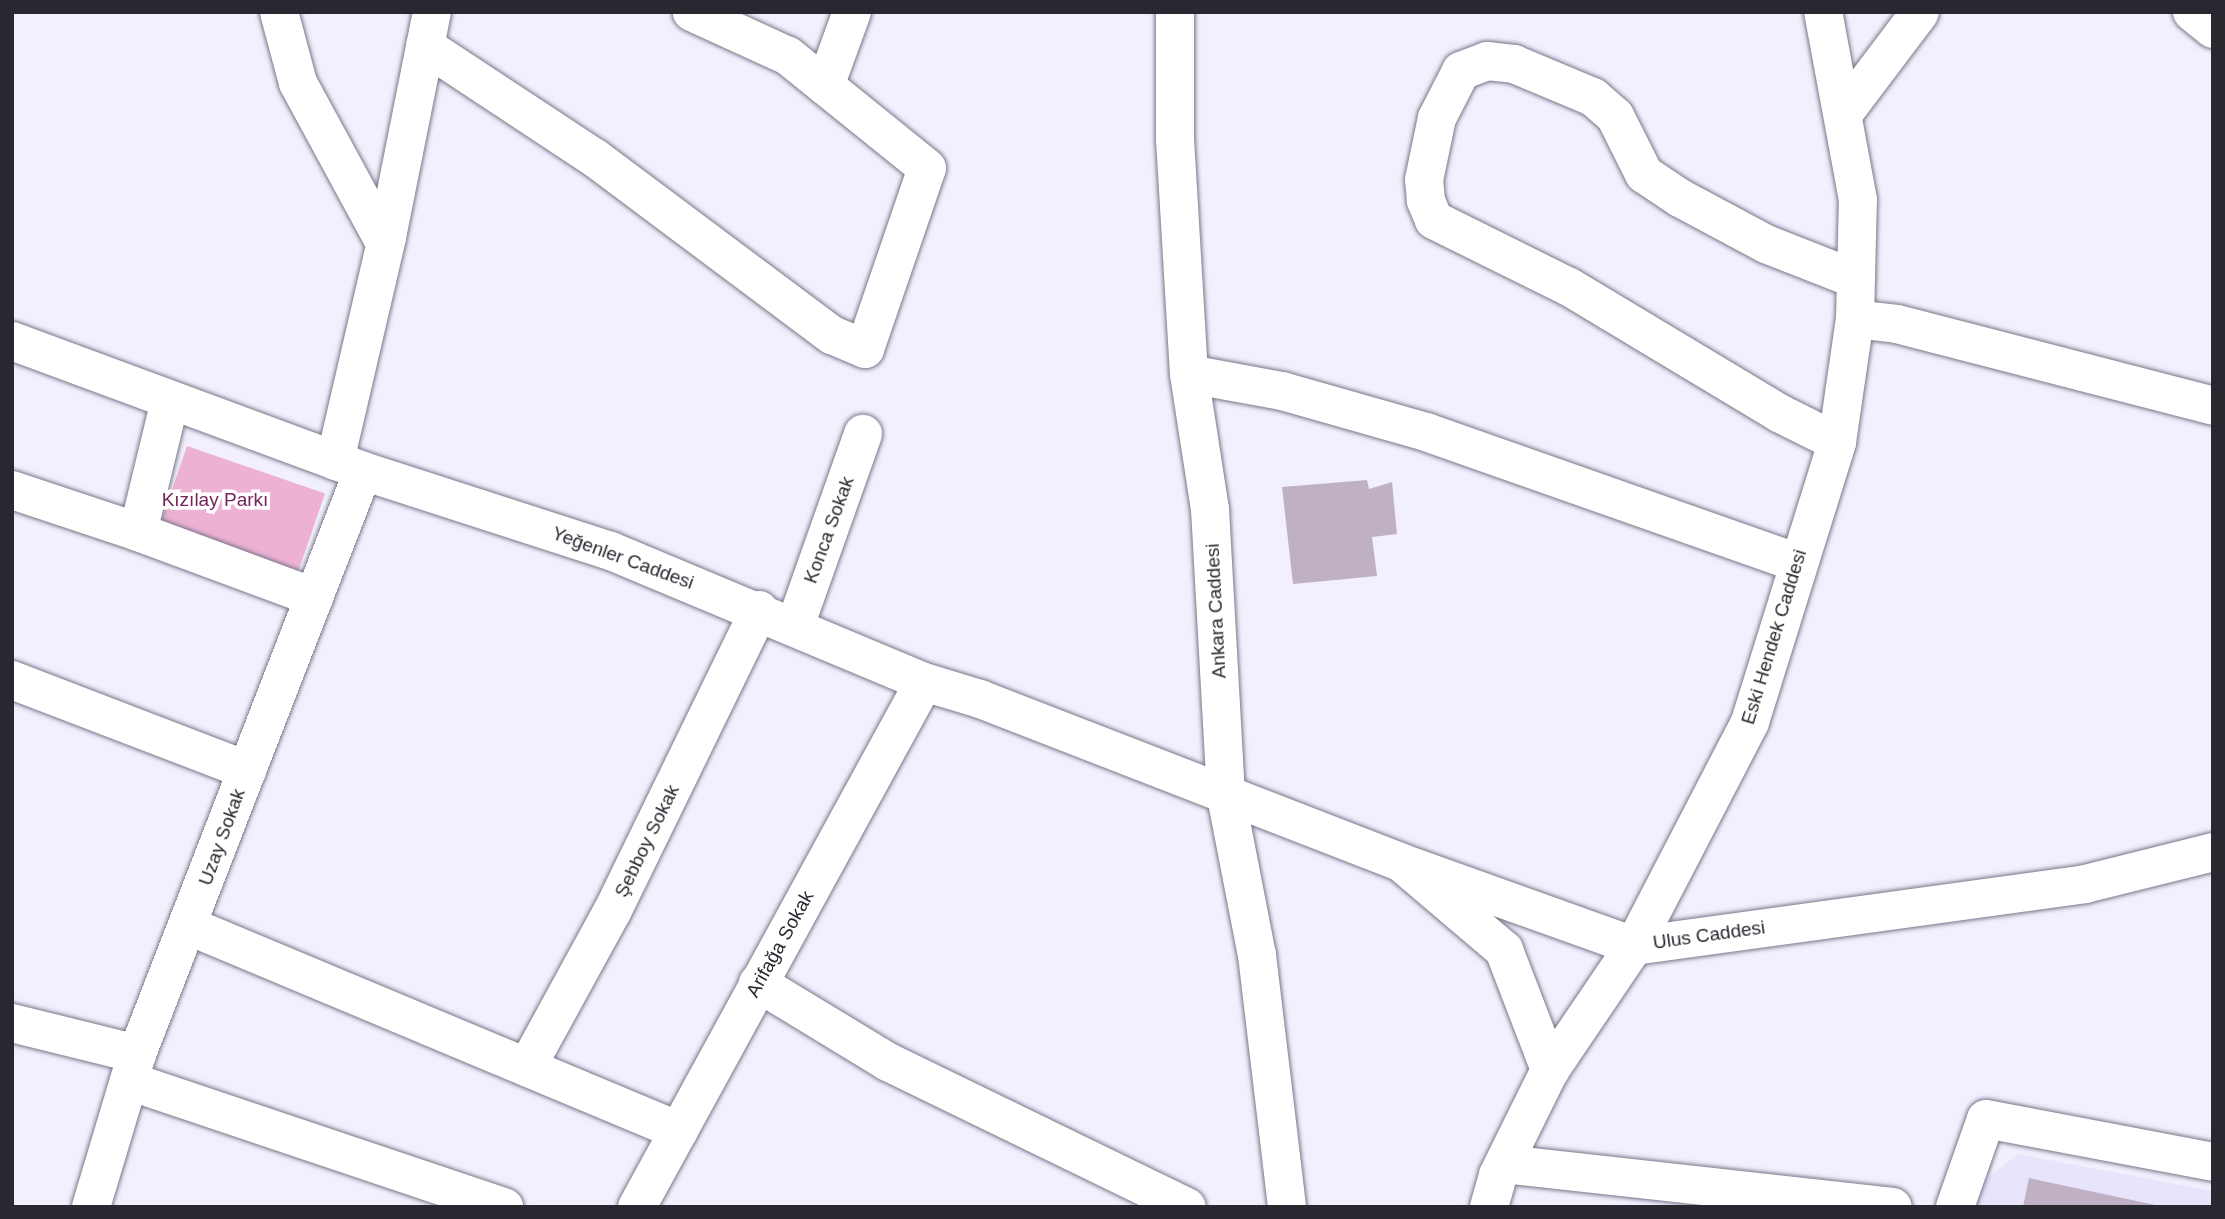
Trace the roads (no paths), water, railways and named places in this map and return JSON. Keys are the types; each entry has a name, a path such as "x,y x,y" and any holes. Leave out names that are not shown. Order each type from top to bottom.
{"street":[{"path":"279,12 298,83 385,243"},
{"path":"428,29 832,335 865,349 928,168 788,56 692,12"},
{"path":"825,86 852,12"},
{"name":"Ankara Caddesi","path":"1175,12 1175,139 1189,374 1210,509 1226,796 1257,955 1287,1207"},
{"name":"Eski Hendek Caddesi","path":"1489,1207 1504,1164 1550,1070 1634,946 1750,722 1837,442 1855,320 1858,200 1844,113 1823,12"},
{"path":"1844,113 1920,12"},
{"path":"2192,12 2213,29"},
{"name":"Uzay Sokak","path":"91,1207 133,1068 314,597 349,466 385,243 428,29"},
{"path":"1837,442 1779,413 1569,287 1434,220 1426,201 1424,180 1437,118 1461,71 1487,61 1514,64 1593,97 1615,117 1644,174 1680,198 1766,244 1855,279"},
{"path":"1855,320 1897,324 2213,406"},
{"name":"Yeğenler Caddesi","path":"12,341 349,466 611,551 759,610 924,682 980,699 1226,796"},
{"path":"1189,374 1282,391 1426,432 1797,564"},
{"path":"138,532 170,401"},
{"name":"Konca Sokak","path":"795,626 863,434"},
{"path":"12,490 138,532 314,597"},
{"name":"Şebboy Sokak","path":"527,1067 612,912 759,610"},
{"path":"12,680 247,770"},
{"name":"Arifağa Sokak","path":"637,1207 924,682"},
{"name":"Ulus Caddesi","path":"1226,796 1402,863 1634,946 2085,884 2213,852"},
{"path":"1402,863 1504,950 1550,1070"},
{"path":"189,926 679,1131"},
{"path":"758,983 888,1062 1187,1207"},
{"path":"12,1023 503,1207"},
{"path":"1955,1207 1986,1119 2213,1162"},
{"path":"1504,1164 1893,1207"}],"park label":[{"name":"Kızılay Parkı","path":"215,500"}]}
